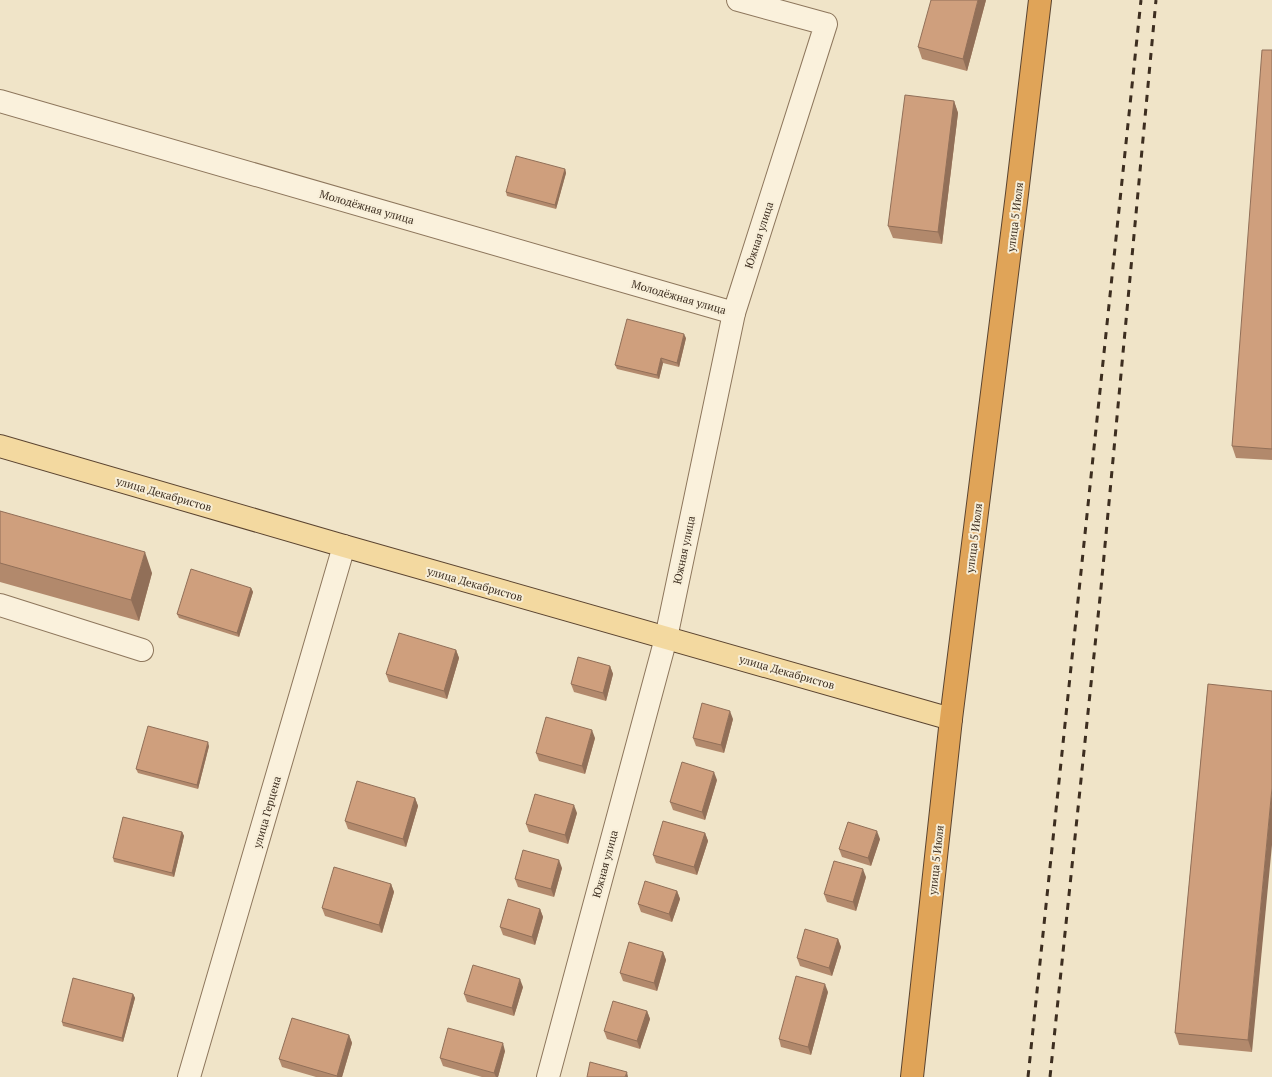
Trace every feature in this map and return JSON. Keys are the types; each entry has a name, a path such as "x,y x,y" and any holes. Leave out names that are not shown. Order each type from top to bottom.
{"highway":[{"name":"улица 5 Июля","path":"912,1077 951,719 1018,194 1040,0"}],"main road":[{"name":"улица Декабристов","path":"0,446 344,546 951,719"}],"street":[{"name":"Южная улица","path":"548,1077 666,638 734,313 826,24 738,0"},
{"name":"Молодёжная улица","path":"0,101 734,313"},
{"name":"улица Герцена","path":"189,1077 344,546"},
{"path":"0,606 142,650"}],"building":[{"path":"931,0 978,0 963,59 918,47"},
{"path":"1262,50 1272,50 1272,449 1232,446"},
{"path":"905,95 954,101 938,232 888,226"},
{"path":"516,156 565,169 555,205 506,192"},
{"path":"627,319 684,334 677,363 661,358 657,375 615,365"},
{"path":"0,511 145,552 131,600 0,563"},
{"path":"191,569 251,588 237,633 177,614"},
{"path":"399,633 456,650 444,691 386,674"},
{"path":"578,657 610,666 603,693 571,684"},
{"path":"1208,684 1272,691 1272,788 1248,1040 1175,1033"},
{"path":"702,703 730,711 721,745 693,738"},
{"path":"546,717 592,730 582,766 536,753"},
{"path":"148,726 208,742 197,785 136,769"},
{"path":"682,762 714,772 702,812 670,802"},
{"path":"357,781 415,798 403,839 345,821"},
{"path":"535,794 574,805 565,835 526,824"},
{"path":"123,817 182,832 172,873 113,858"},
{"path":"663,821 705,833 694,867 653,855"},
{"path":"848,822 877,831 868,858 839,849"},
{"path":"523,850 559,860 551,889 515,879"},
{"path":"834,861 863,869 853,902 824,894"},
{"path":"334,867 391,884 379,925 322,908"},
{"path":"645,881 677,891 669,914 638,904"},
{"path":"508,899 540,909 532,937 500,927"},
{"path":"805,929 838,939 829,968 797,958"},
{"path":"629,942 663,952 654,983 620,973"},
{"path":"473,965 520,979 512,1008 464,994"},
{"path":"796,976 825,984 808,1047 779,1039"},
{"path":"73,978 133,994 122,1038 62,1022"},
{"path":"613,1001 647,1011 637,1041 604,1031"},
{"path":"292,1018 349,1035 337,1076 279,1059"},
{"path":"448,1028 503,1043 494,1073 440,1058"},
{"path":"590,1062 627,1072 625,1077 587,1077"}],"railway":[{"path":"1028,1077 1141,0"},
{"path":"1050,1077 1101,588 1156,0"}]}
